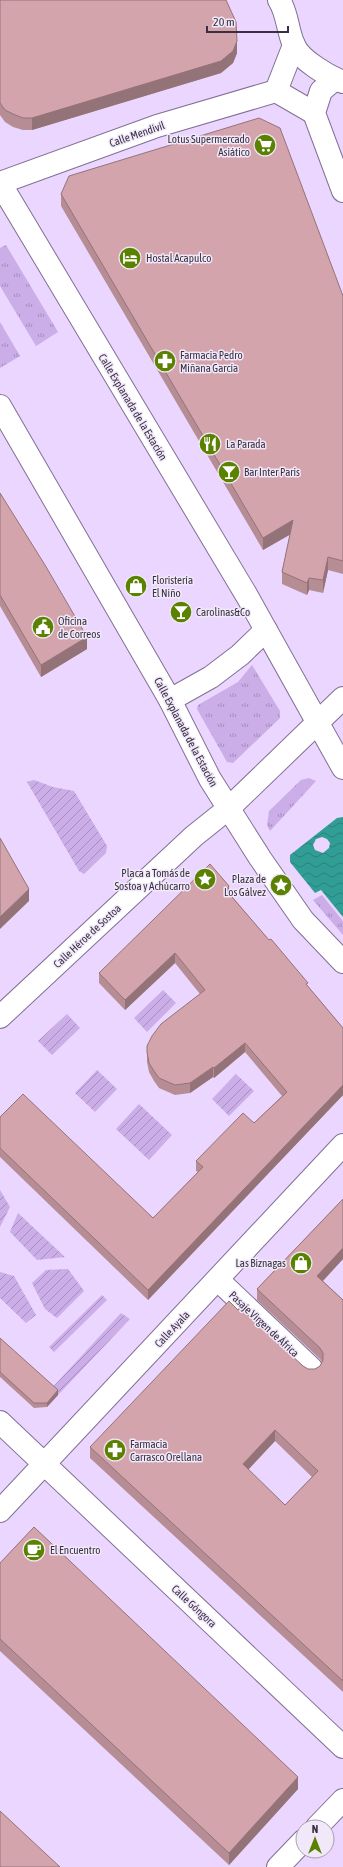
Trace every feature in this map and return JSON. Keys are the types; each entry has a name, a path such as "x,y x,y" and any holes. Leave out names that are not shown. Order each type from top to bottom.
{"main road":[{"path":"279,0 284,8 294,45 303,58 339,80 321,91 314,113 343,191"},
{"path":"294,45 276,91 314,113"},
{"name":"Calle Mendívil","path":"0,183 157,126 276,91"},
{"name":"Calle Explanada de la Estación","path":"0,183 266,630 343,768"},
{"name":"Calle Explanada de la Estación","path":"0,406 170,700 210,779 260,858 303,920 343,962"},
{"path":"170,700 212,677 240,655 266,630"},
{"name":"Calle Héroe de Sostoa","path":"0,1017 194,836 229,808 343,698"},
{"name":"Calle Ayala","path":"0,1511 218,1280 343,1144"},
{"name":"Pasaje Virgen de África","path":"218,1280 311,1368"},
{"name":"Calle Góngora","path":"0,1422 343,1747"},
{"path":"325,1819 343,1800"},
{"path":"278,1867 295,1849"}],"green space":[{"path":"6,245 58,332 36,346 0,286 0,248"},
{"path":"0,322 20,356 0,368"},
{"path":"252,665 280,711 280,718 233,763 227,762 197,709 198,705 238,682"},
{"path":"309,778 316,781 270,831 267,825 269,811 301,780"},
{"path":"34,780 53,787 74,791 107,846 106,853 84,874 79,871 27,782"},
{"path":"322,895 343,921 343,935 313,900"},
{"path":"163,990 176,1003 147,1032 134,1018"},
{"path":"67,1014 80,1028 52,1055 38,1041"},
{"path":"97,1070 117,1089 95,1112 75,1093"},
{"path":"236,1074 254,1091 229,1116 212,1099"},
{"path":"139,1104 172,1135 149,1160 116,1129"},
{"path":"0,1190 10,1207 0,1227"},
{"path":"18,1213 65,1257 37,1260 10,1232"},
{"path":"68,1269 84,1291 57,1318 45,1309 32,1283 46,1270"},
{"path":"0,1272 14,1276 36,1315 26,1323 0,1298"},
{"path":"102,1295 107,1300 54,1352 49,1347"},
{"path":"121,1313 130,1319 58,1395 51,1389"}],"water":[{"path":"343,817 343,917 321,890 315,893 290,862 290,855 337,818","holes":["322,837 327,839 330,843 329,848 323,853 315,850 313,845 316,839"]}],"building":[{"path":"0,0 226,0 236,22 237,41 233,51 221,61 32,118 23,118 5,110 0,103"},
{"path":"259,118 280,128 343,296 343,561 328,557 323,580 309,578 307,583 282,572 293,520 263,538 61,194 69,176"},
{"path":"0,493 45,565 87,637 41,665 0,595"},
{"path":"0,838 29,889 0,917"},
{"path":"210,864 229,886 226,890 269,940 271,939 343,1028 343,1085 148,1290 0,1148 0,1117 23,1094 153,1218 203,1167 196,1161 243,1113 254,1123 287,1092 245,1043 214,1068 213,1067 190,1083 175,1085 159,1078 149,1063 147,1052 147,1046 152,1036 161,1024 205,990 175,953 125,1000 99,973"},
{"path":"343,1199 343,1248 317,1276 343,1300 343,1681 90,1447 229,1301 238,1310 240,1307 303,1366 308,1369 315,1369 320,1366 323,1360 323,1353 320,1348 257,1289","holes":["275,1430 318,1471 285,1505 243,1464"]},
{"path":"0,1338 58,1390 47,1403 34,1403 0,1372"},
{"path":"34,1527 298,1777 229,1853 0,1639 0,1563"},
{"path":"0,1811 60,1867 0,1867"}],"place":[{"name":"Lotus Supermercado Asiático","path":"265,145"},
{"name":"Hostal Acapulco","path":"130,258"},
{"name":"Farmacia Pedro Miñana García","path":"165,361"},
{"name":"La Parada","path":"210,444"},
{"name":"Bar Inter Paris","path":"229,472"},
{"name":"Floristería El Niño","path":"136,586"},
{"name":"Carolinas&Co","path":"181,612"},
{"name":"Oficina de Correos","path":"43,627"},
{"name":"Placa a Tomás de Sostoa y Achúcarro","path":"205,879"},
{"name":"Plaza de Los Gálvez","path":"281,885"},
{"name":"Las Biznagas","path":"301,1263"},
{"name":"Farmacia Carrasco Orellana","path":"115,1450"},
{"name":"El Encuentro","path":"34,1550"}]}
